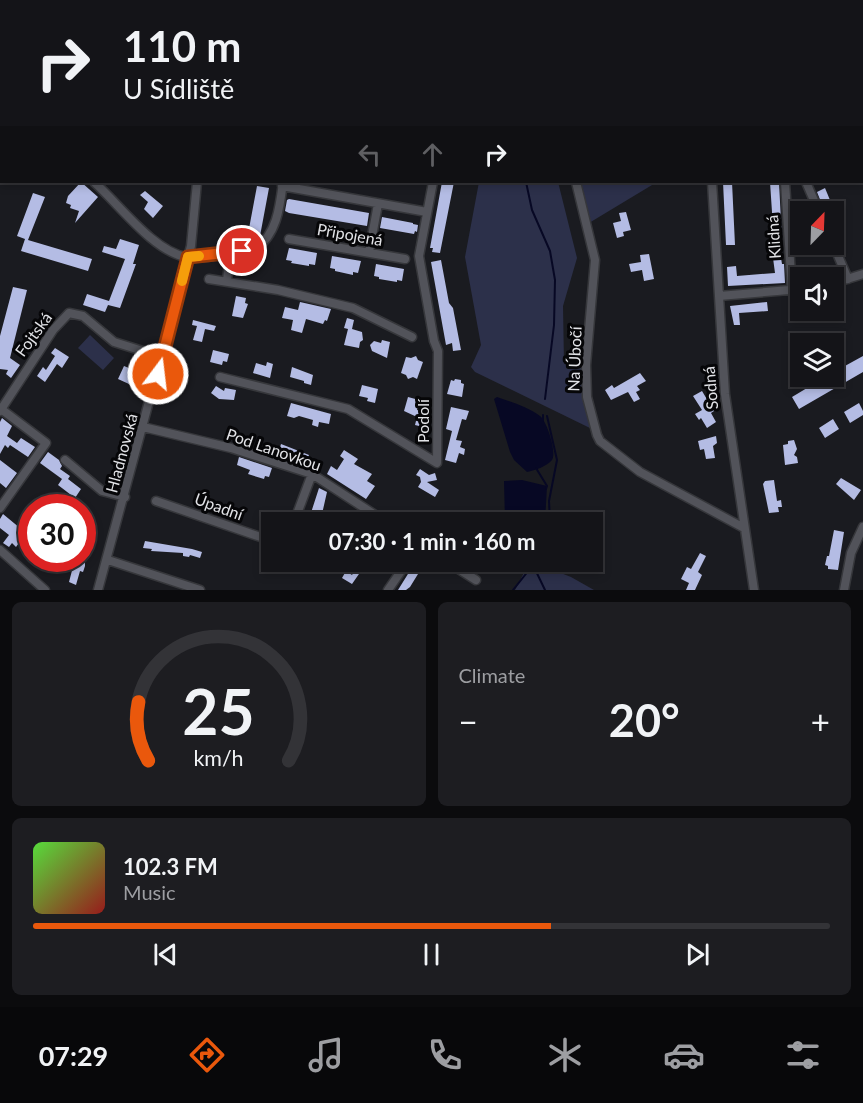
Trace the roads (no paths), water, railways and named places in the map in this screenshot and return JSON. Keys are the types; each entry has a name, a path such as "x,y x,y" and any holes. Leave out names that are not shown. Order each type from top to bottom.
{"street":[{"path":"95,183 156,242 169,252 188,257 255,249 264,243 275,223 282,184 427,212"},
{"name":"Hladnovská","path":"98,590 108,560 188,257 197,183"},
{"name":"Podolí","path":"220,376 348,409 437,463 438,351 434,341 419,255 433,183"},
{"name":"Na Úbočí","path":"576,183 595,260 586,365 587,397 597,435 600,441 640,472 744,528"},
{"name":"Sodná","path":"712,183 724,394 753,590"},
{"name":"Klidná","path":"784,183 793,267"},
{"path":"806,183 814,201"},
{"path":"369,252 378,204"},
{"name":"Připojená","path":"289,238 405,259"},
{"path":"227,281 230,253"},
{"path":"838,255 848,279"},
{"path":"844,280 863,274"},
{"path":"209,279 278,290 353,308 412,337"},
{"path":"719,296 790,290"},
{"name":"Fojtská","path":"0,410 31,361 65,316 76,313 83,316 114,342 162,357"},
{"path":"0,410 46,443 0,507"},
{"name":"Pod Lanovkou","path":"143,427 231,448 312,474 371,512"},
{"path":"65,460 102,491 124,497"},
{"path":"298,512 312,474"},
{"name":"Úpadní","path":"156,501 261,537"},
{"path":"844,590 851,553 863,527"},
{"path":"0,550 45,590"},
{"path":"108,560 200,590"},
{"path":"388,590 400,572"},
{"path":"463,572 476,580"}],"waterway":[{"path":"526,183 532,210 550,251 555,280 554,325 545,399"},
{"path":"543,415 543,421"},
{"path":"547,416 557,460 549,501 550,512"},
{"path":"536,468 547,486 546,489"},
{"path":"513,590 527,572"},
{"path":"536,572 545,590"}]}
